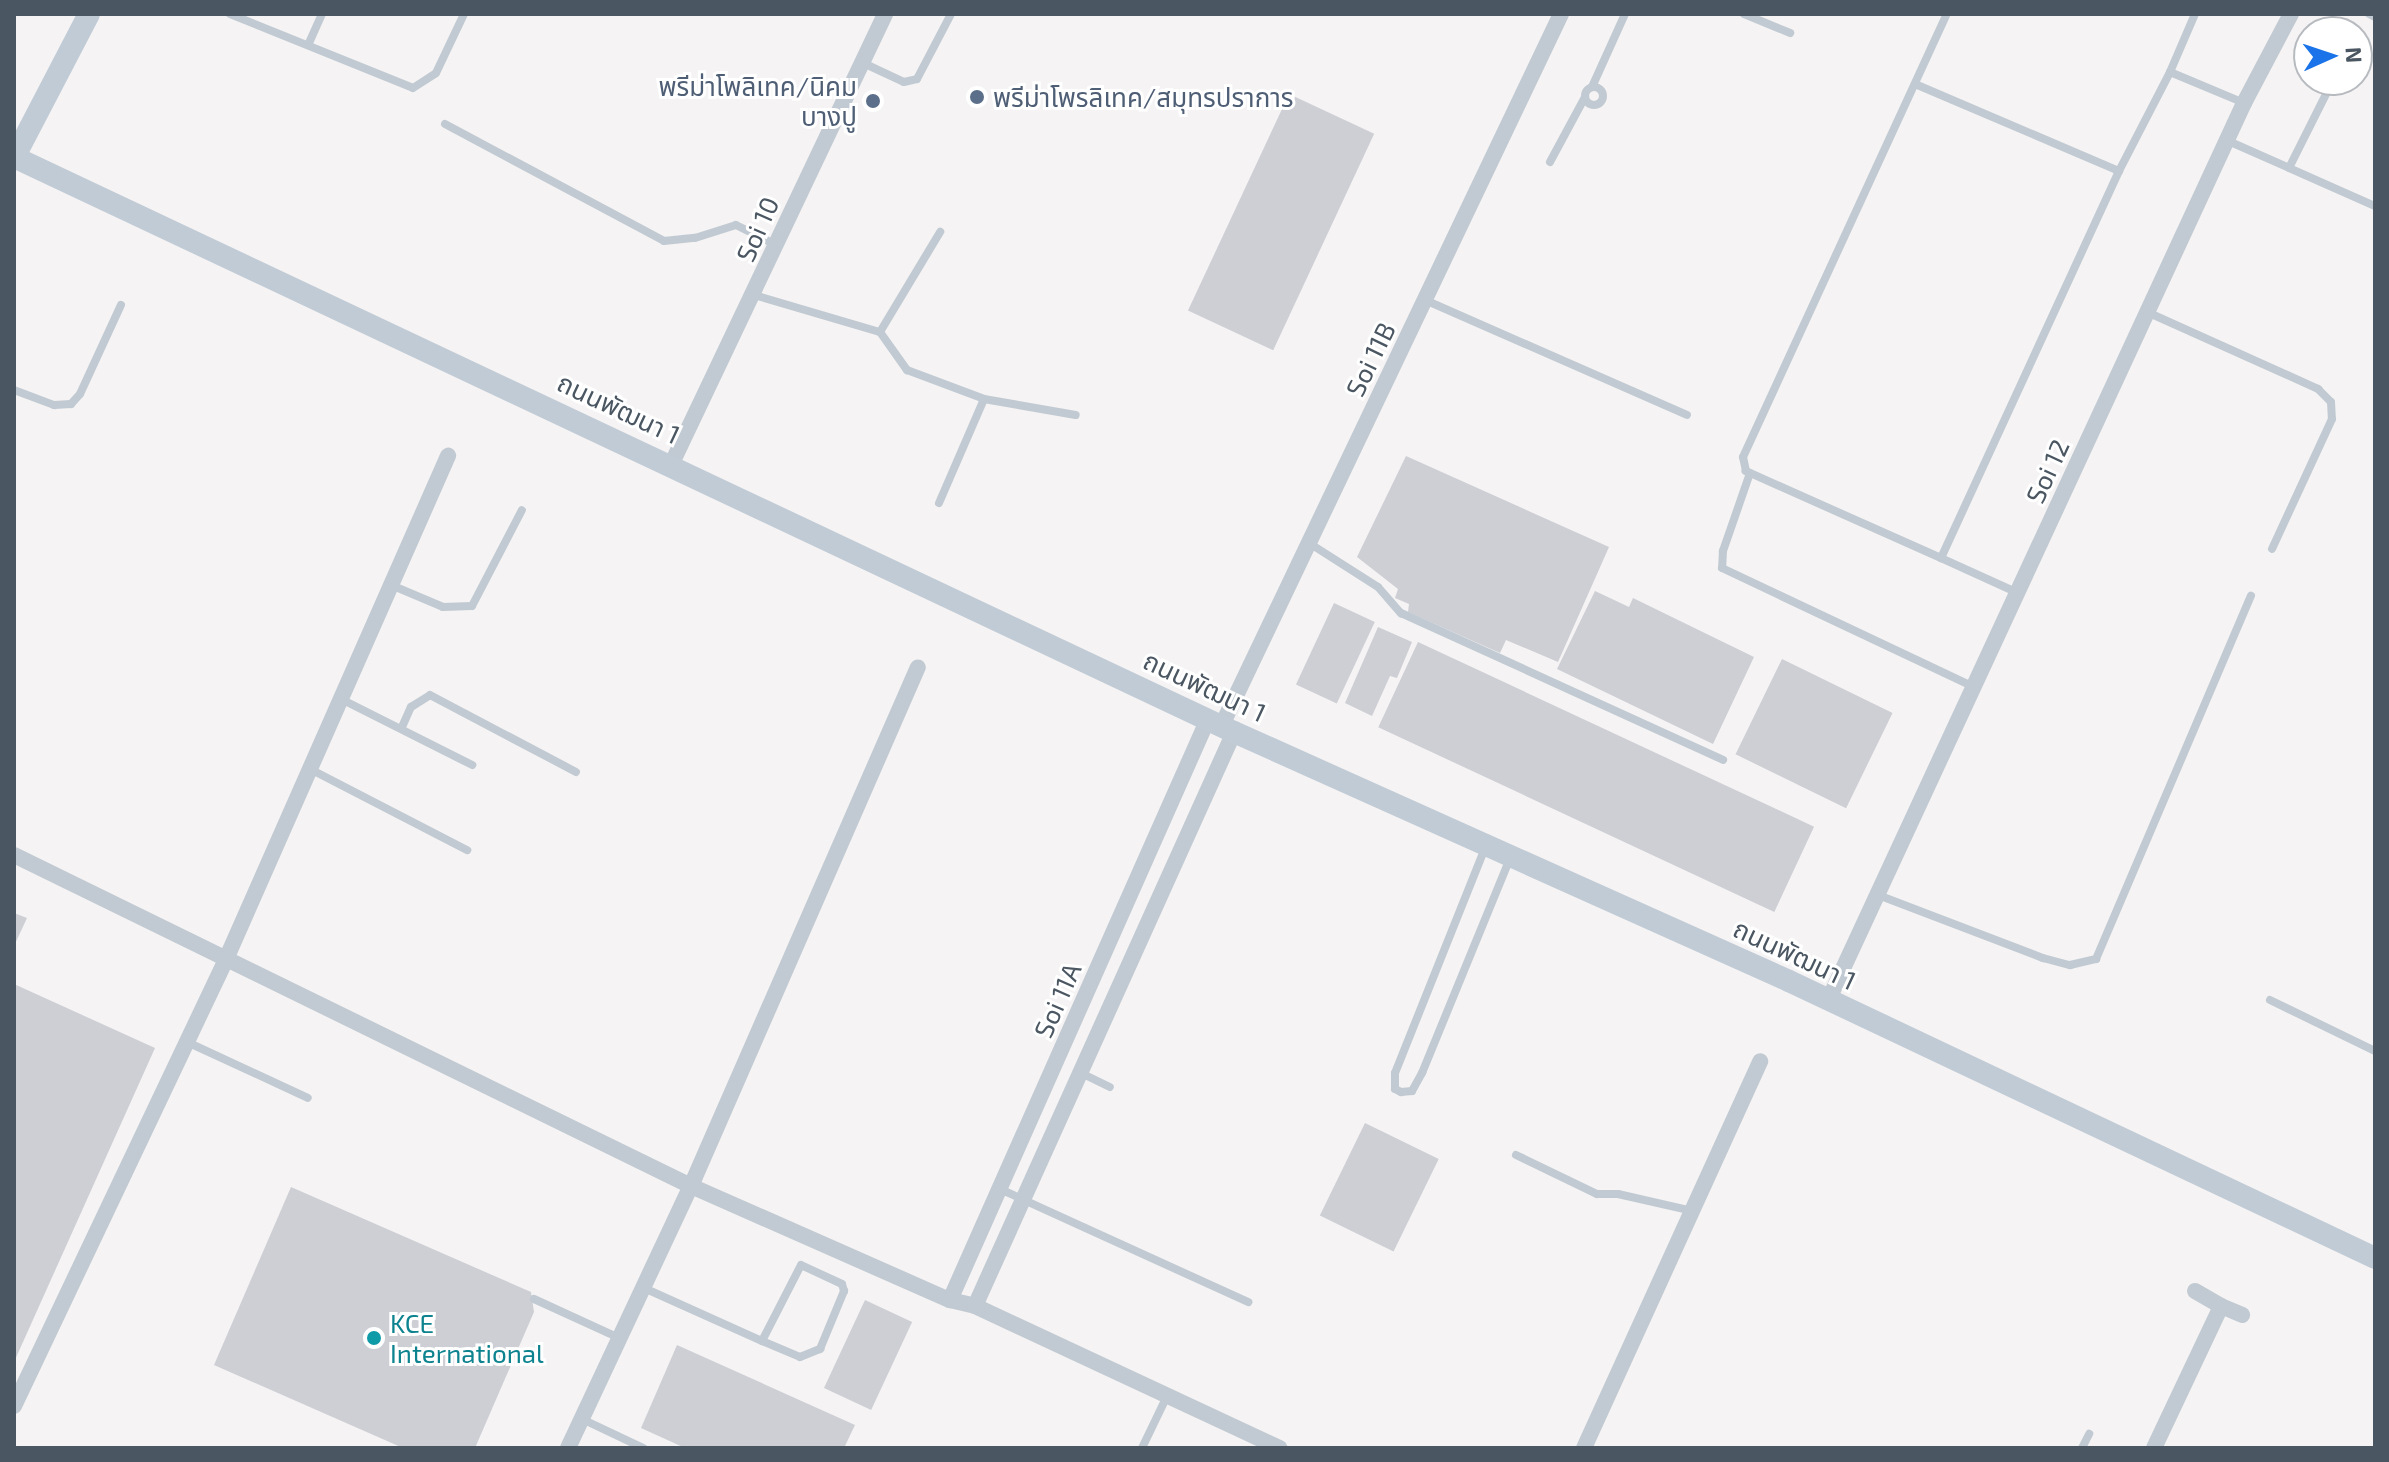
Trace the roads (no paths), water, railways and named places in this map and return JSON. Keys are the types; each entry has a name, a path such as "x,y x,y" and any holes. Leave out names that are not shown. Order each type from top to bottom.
{"main road":[{"path":"14,157 89,14"},
{"name":"ถนนพัฒนา 1","path":"14,157 672,463 1221,726 1486,843 2375,1258"}],"street":[{"name":"Soi 10","path":"672,463 885,14"},
{"name":"Soi 11B","path":"1221,726 1561,14"},
{"name":"Soi 12","path":"1828,1001 2226,140 2291,14"},
{"path":"14,1406 227,957 448,456"},
{"path":"568,1448 691,1186 918,667"},
{"path":"975,1306 1096,1036 1221,726"},
{"name":"Soi 11A","path":"950,1300 1072,1024 1221,726"},
{"path":"14,855 691,1186 950,1300 975,1306 1279,1448"},
{"path":"1072,1024 1096,1036"},
{"path":"1584,1448 1760,1061"},
{"path":"1019,1143 1042,1155"},
{"path":"2195,1291 2242,1315"},
{"path":"2154,1448 2221,1306"}],"lane":[{"path":"230,14 309,43 413,88 436,73 464,14"},
{"path":"309,43 322,14"},
{"path":"861,62 904,82 917,79 951,14"},
{"path":"1550,162 1592,87 1625,14"},
{"path":"1744,14 1790,33"},
{"path":"1947,14 1746,444 1743,457 1750,473 1722,568 1974,687"},
{"path":"1941,558 2119,171 2170,72 2195,14"},
{"path":"2369,14 2375,17"},
{"path":"2170,72 2244,103"},
{"path":"1915,84 2119,171"},
{"path":"1585,97 1595,105 1602,100 1601,91 1592,87"},
{"path":"2289,168 2325,96"},
{"path":"445,124 664,241 695,238 736,225 776,245"},
{"path":"2226,140 2375,206"},
{"path":"880,332 940,232"},
{"path":"754,295 880,332 907,370 984,399 1076,415"},
{"path":"1425,300 1687,415"},
{"path":"14,390 54,405 71,404 80,394 121,305"},
{"path":"2147,312 2318,389 2331,402 2332,419 2272,549"},
{"path":"939,503 984,399"},
{"path":"1750,473 2018,593"},
{"path":"391,585 443,607 472,606 522,510"},
{"path":"1309,543 1378,587 1401,613 1723,760"},
{"path":"1878,895 2043,958 2070,965 2096,959 2251,596"},
{"path":"402,727 411,707 430,695 576,772"},
{"path":"341,699 402,727 472,765"},
{"path":"310,769 467,850"},
{"path":"1486,843 1395,1073 1395,1089 1412,1091 1422,1073 1512,855"},
{"path":"2270,1000 2375,1051"},
{"path":"187,1042 308,1098"},
{"path":"1080,1072 1110,1087"},
{"path":"1516,1155 1597,1194 1618,1194 1692,1211"},
{"path":"999,1189 1248,1302"},
{"path":"643,1287 762,1341 800,1357 820,1349 844,1291 842,1284 801,1265 762,1341"},
{"path":"534,1299 619,1338"},
{"path":"1142,1448 1167,1396"},
{"path":"582,1419 643,1448"},
{"path":"2082,1448 2089,1434"}],"place":[{"name":"พรีม่าโพรลิเทค/สมุทรปราการ","path":"977,97"},
{"name":"พรีม่าโพลิเทค/นิคม บางปู","path":"873,101"},
{"name":"KCE International","path":"374,1338"}]}
